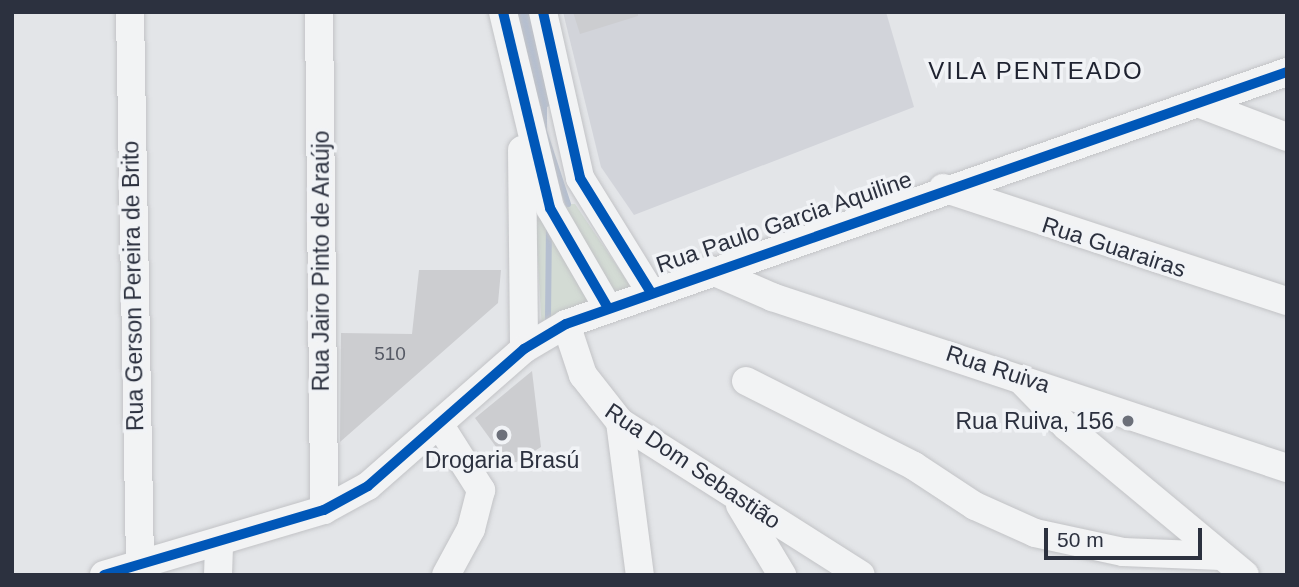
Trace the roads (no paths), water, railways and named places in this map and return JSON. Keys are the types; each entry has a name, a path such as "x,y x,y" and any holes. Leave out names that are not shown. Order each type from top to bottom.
{"street":[{"name":"Rua Gerson Pereira de Brito","path":"130,12 140,561"},
{"name":"Rua Jairo Pinto de Araújo","path":"319,12 324,510"},
{"path":"503,12 520,102 524,349"},
{"path":"543,12 580,178 650,291"},
{"name":"Rua Paulo Garcia Aquiline","path":"104,575 140,561 219,542 324,510 368,486 441,427 524,349 566,324 650,291 943,188 1200,104 1287,72"},
{"path":"520,102 538,148 550,208 608,308"},
{"path":"1200,104 1287,137"},
{"name":"Rua Guarairas","path":"943,188 1287,301"},
{"name":"Rua Ruiva","path":"710,270 772,297 1015,374 1287,468"},
{"name":"Rua Dom Sebastião","path":"566,324 583,375 620,422 737,500 861,575"},
{"path":"1015,374 1067,427 1245,575"},
{"path":"746,380 914,466 975,506 1035,533 1123,552 1221,556"},
{"path":"620,422 640,575"},
{"path":"441,427 481,490 471,529 446,575"},
{"path":"737,500 782,575"},
{"path":"218,575 219,542"}],"waterway":[{"path":"527,12 544,95"},
{"path":"544,95 544,131 568,204"},
{"path":"548,319 549,227"}],"place":[{"name":"Rua Ruiva, 156","path":"1128,421"},
{"name":"Drogaria Brasú","path":"502,435"}],"district":[{"name":"VILA PENTEADO","path":"1036,71"}]}
